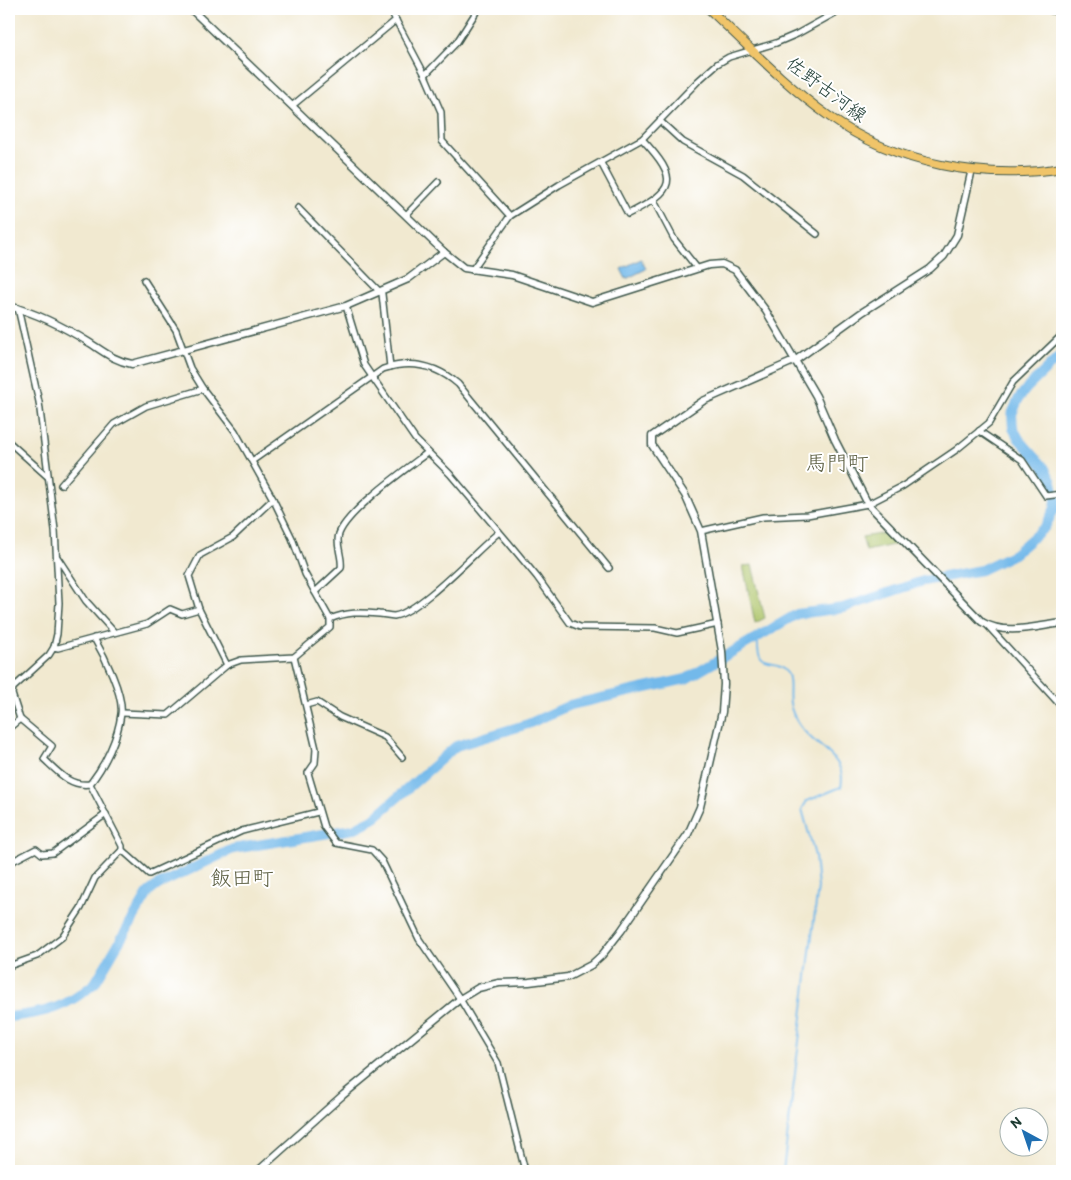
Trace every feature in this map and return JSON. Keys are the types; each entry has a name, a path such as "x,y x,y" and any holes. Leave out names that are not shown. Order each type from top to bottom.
{"main road":[{"name":"佐野古河線","path":"708,9 817,108 857,134 884,148 916,158 972,169 1018,172 1062,168"}],"street":[{"path":"191,9 444,252 464,268 512,275 571,297 592,302 697,268 722,264 735,270 766,311 796,360 816,396 834,440 868,504 988,626 1062,707"},
{"path":"390,9 425,75 441,112 442,140 510,216"},
{"path":"425,75 456,42 478,9"},
{"path":"472,270 510,216 559,185 642,140 698,81 718,64 729,57 797,34 842,9"},
{"path":"1046,9 1060,11"},
{"path":"293,105 396,20"},
{"path":"660,122 684,142 743,175 817,234"},
{"path":"601,163 628,214 654,201 667,184 668,175 664,164 642,140"},
{"path":"258,1171 343,1095 460,998 478,988 498,983 545,981 568,977 591,965 602,955 621,931 688,834 700,807 722,712 724,684 718,624 701,531 685,495 652,446 652,436 703,401 796,360 860,313 925,273 940,261 957,235 972,169"},
{"path":"406,215 438,182"},
{"path":"654,201 674,239 697,268"},
{"path":"298,208 380,292 386,317 390,367"},
{"path":"9,306 18,308 90,342 123,363 132,364 184,352 346,306 380,292 415,274 444,252"},
{"path":"122,713 168,716 227,665 241,660 294,657 330,626 330,619 314,592 273,499 235,431 203,389 190,368 176,330 144,280"},
{"path":"346,306 361,356 415,439 426,453 450,474 537,577 570,623 580,627 655,628 677,633 718,624"},
{"path":"18,308 39,402 59,602 57,634 54,647 49,655 11,687 12,694 20,719 52,746 44,759 69,782 90,784"},
{"path":"701,531 764,517 807,515 868,504 903,486 956,450 994,419 1013,382 1062,335"},
{"path":"252,461 373,375 390,367 407,364 428,367 444,373 458,384 609,568"},
{"path":"61,485 114,424 146,406 203,389"},
{"path":"979,430 1022,460 1046,496 1062,494"},
{"path":"9,442 48,477"},
{"path":"314,592 341,568 342,556 338,539 339,534 348,521 380,489 426,453"},
{"path":"227,665 199,609 189,576 200,555 233,537 273,499"},
{"path":"330,619 356,611 394,616 415,606 441,586 476,551 499,532"},
{"path":"1062,533 1060,539 1062,542"},
{"path":"56,557 86,601 114,632"},
{"path":"54,647 58,648 147,624 170,608 182,614 199,609"},
{"path":"988,626 1006,629 1062,623"},
{"path":"90,784 103,768 122,713 119,698 106,662 94,638"},
{"path":"294,657 316,749 314,763 308,773 324,827 332,840 341,845 372,850 382,861 419,939 460,998 501,1070 525,1171"},
{"path":"306,705 317,702 340,717 385,737 402,757"},
{"path":"9,728 20,719"},
{"path":"90,784 122,850 148,874 242,831 318,812"},
{"path":"9,863 36,849 42,854 53,853 106,814"},
{"path":"9,966 37,956 62,937 81,908 96,878 122,850"}],"green space":[{"path":"886,533 897,544 866,551 862,537"},
{"path":"752,565 765,618 755,623 743,566"}],"water":[{"path":"641,259 646,269 626,279 621,269"}],"waterway":[{"path":"9,1017 34,1014 55,1008 75,998 95,983 149,892 158,885 233,849 353,829 373,819 456,746 528,724 570,705 686,679 797,614 843,608 923,581 981,570 1014,554 1045,527 1055,508 1056,500 1052,482 1044,467 1019,439 1013,428 1012,414 1019,398 1027,388 1062,354"},
{"path":"758,637 758,650 763,662 782,668 787,673 790,683 791,706 797,722 835,760 842,776 841,787 807,801 802,809 815,856 818,887 783,1171"}],"district":[{"name":"馬門町","path":"837,463"},
{"name":"飯田町","path":"242,878"}]}
